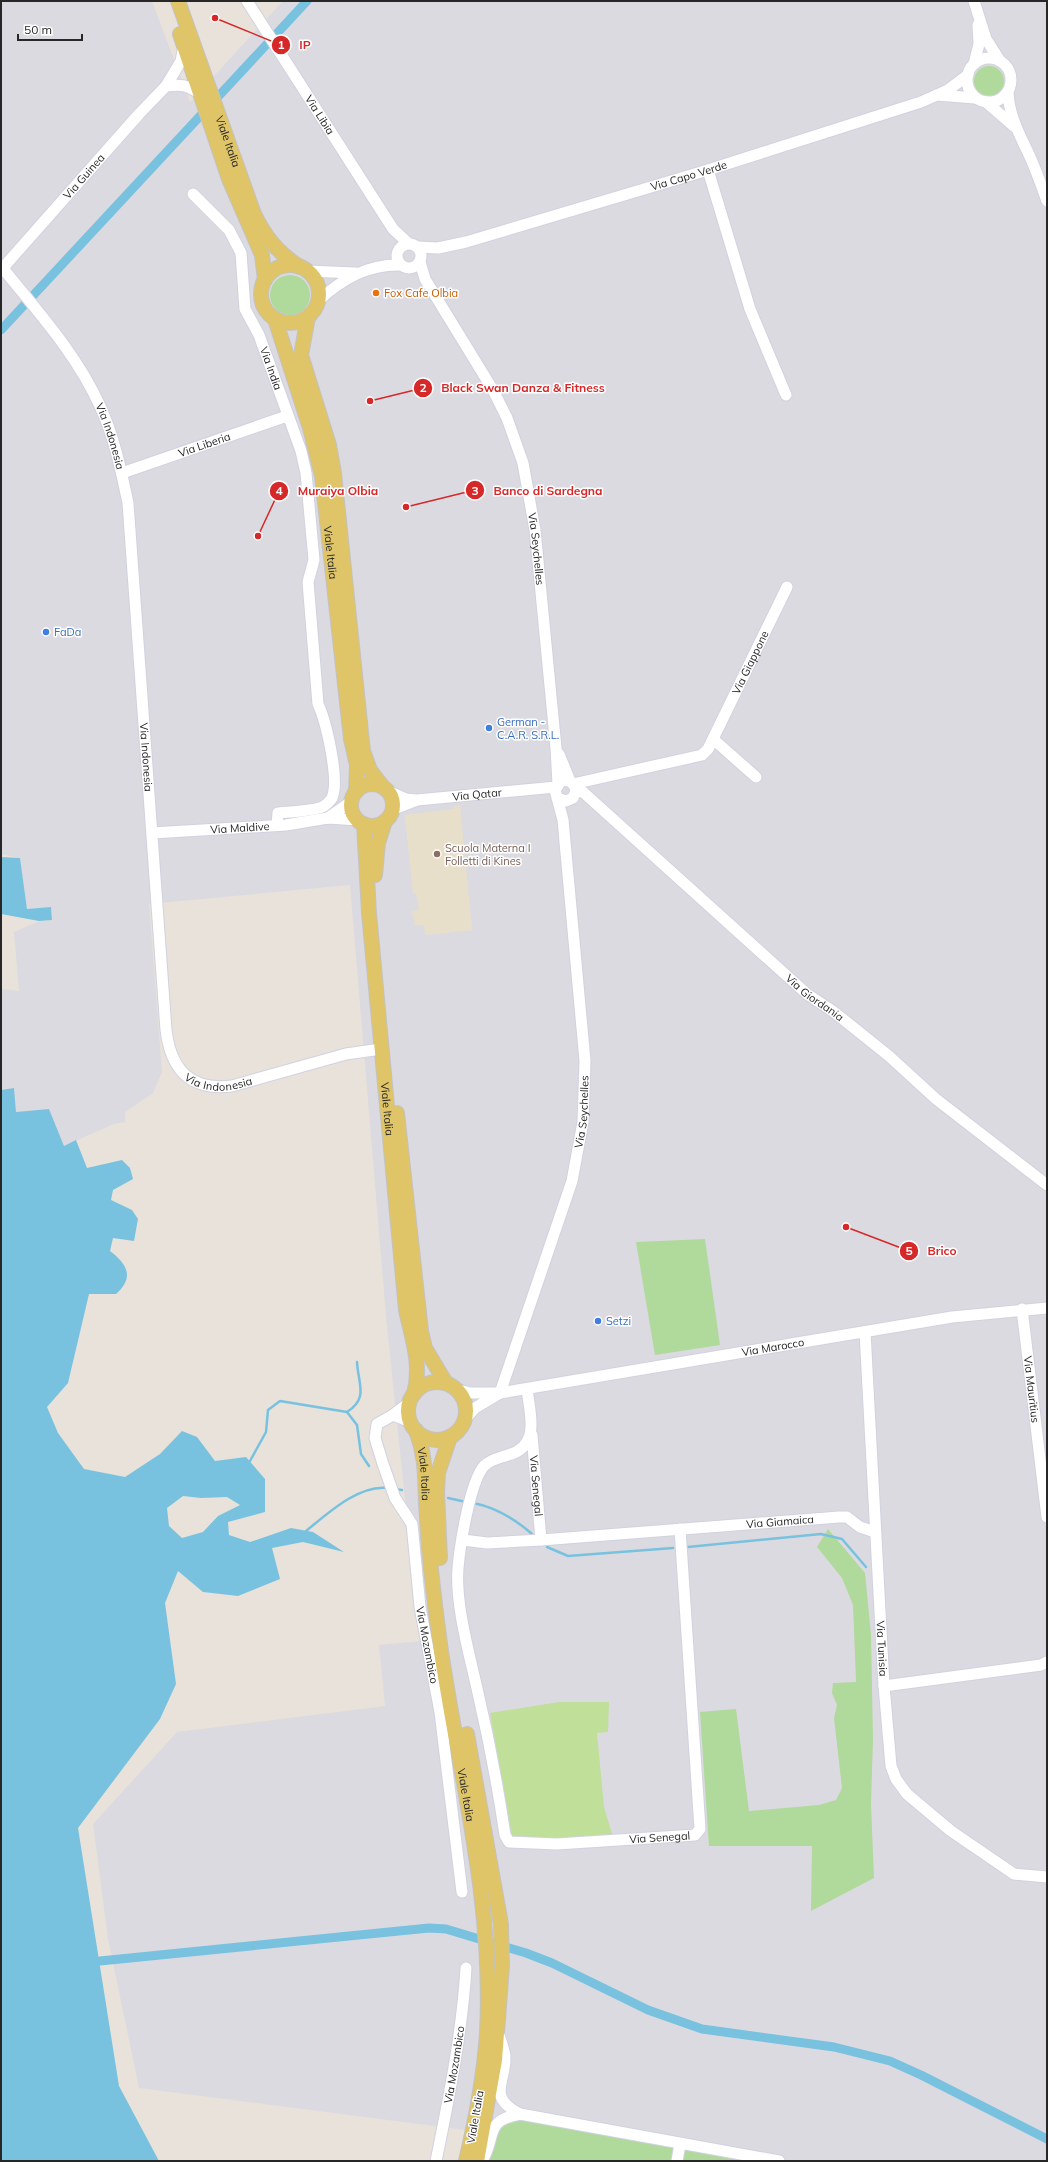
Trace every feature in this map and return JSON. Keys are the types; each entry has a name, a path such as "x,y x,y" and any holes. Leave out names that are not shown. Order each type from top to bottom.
{"main road":[{"name":"Viale Italia","path":"169,1 184,45 214,121 254,214 263,231 278,251 304,269"},
{"name":"Viale Italia","path":"178,1 204,94"},
{"name":"Viale Italia","path":"214,121 229,179 262,255 265,280"},
{"path":"290,265 304,269 316,281 319,292 318,301 314,310 308,317 298,322 286,323 275,319 267,312 262,303 261,291 265,280 271,272 279,268 290,265"},
{"name":"Viale Italia","path":"308,317 301,355 329,445 334,472 364,751 370,770 386,789"},
{"name":"Viale Italia","path":"275,319 306,413 322,476 351,739 357,765 354,797"},
{"path":"369,784 386,789 393,801 389,816 376,825 361,822 353,813 354,797 369,784"},
{"name":"Viale Italia","path":"389,816 378,843 375,862 376,913 417,1309 425,1348 452,1386"},
{"name":"Viale Italia","path":"361,822 406,1310 417,1357 418,1369 412,1398"},
{"path":"428,1383 452,1386 465,1403 465,1418 457,1432 450,1437 432,1439 413,1426 408,1412 412,1398 428,1383"},
{"name":"Viale Italia","path":"413,1426 422,1446 426,1469 426,1516 441,1651 477,1852 484,1921 488,1999 485,2053 480,2092 466,2161"},
{"name":"Viale Italia","path":"450,1437 438,1473 437,1492 439,1549 451,1649 501,1924 502,1966 499,2032 490,2094 477,2161"}],"street":[{"name":"Via Libia","path":"247,1 393,229 413,245"},
{"path":"974,1 990,46 1000,61 1010,72 1011,83 1008,92 1008,102 1015,127 1032,161 1047,200"},
{"path":"978,14 979,44 974,64 968,75 968,88 1015,127"},
{"name":"Via Guinea","path":"2,268 139,114 166,86 181,61 184,45"},
{"path":"974,64 987,58 1000,61"},
{"name":"Via Capo Verde","path":"413,245 438,248 466,242 708,170 921,102 948,90 968,75"},
{"path":"166,86 179,84 189,86 204,94"},
{"path":"936,95 981,100 1000,100 1008,92"},
{"path":"708,170 750,309 786,395"},
{"name":"Via India","path":"193,194 229,230 241,253 245,309 259,335 298,443 306,473 314,560 308,582 318,704 325,719 334,774 332,798 322,808 278,813 277,825"},
{"name":"Via Libia","path":"393,229 397,253"},
{"path":"318,301 332,288 356,273 382,265 397,253 403,245 413,245 422,254 421,260 406,267 382,265"},
{"name":"Via Capo Verde","path":"421,260 438,248"},
{"path":"397,253 406,267"},
{"name":"Via Seychelles","path":"421,260 425,279 493,390 507,418 523,463 535,530 556,748 556,791 563,820 585,1061 583,1122 572,1181 500,1393"},
{"name":"Via Seychelles","path":"406,267 425,279"},
{"name":"Via Indonesia","path":"2,268 37,310 71,355 100,406 116,448 122,473 128,503 166,1030 171,1057 180,1070 199,1084 227,1087 346,1054 381,1049"},
{"path":"304,269 327,274 356,273"},
{"name":"Via Liberia","path":"122,473 287,416"},
{"name":"Via Giappone","path":"556,791 563,781 572,791 596,780 702,755 708,749 787,587"},
{"path":"713,739 756,777"},
{"name":"Via Seychelles","path":"556,748 572,791 563,820"},
{"path":"592,800 596,780"},
{"name":"Via Qatar","path":"417,800 536,789 545,786 556,791"},
{"path":"386,789 406,799 417,800"},
{"name":"Via Giordania","path":"556,791 563,801 572,791 583,792 807,994 834,1012 889,1056 936,1099 1047,1185"},
{"name":"Via Maldive","path":"328,818 354,797"},
{"path":"389,816 417,800"},
{"name":"Via Maldive","path":"152,833 277,825 328,818 361,822"},
{"name":"Via Marocco","path":"452,1386 471,1393 500,1393 952,1317 1022,1309 1047,1308"},
{"name":"Via Mauritius","path":"1022,1309 1047,1517"},
{"name":"Via Tunisia","path":"865,1332 884,1686 891,1766 896,1779 907,1794 951,1831 1014,1874 1047,1877"},
{"name":"Via Senegal","path":"527,1389 541,1540"},
{"name":"Via Marocco","path":"465,1418 475,1408 500,1393"},
{"name":"Via Mozambico","path":"412,1398 393,1415 377,1424 375,1438 392,1489 412,1524 420,1607 441,1719 462,1892"},
{"path":"393,1415 413,1426"},
{"name":"Via Senegal","path":"532,1431 527,1444 521,1450 494,1459 485,1466 478,1476 470,1502 458,1567 461,1606 505,1835 509,1842 517,1844 558,1844 695,1835 700,1829 680,1529"},
{"name":"Via Giamaica","path":"680,1529 839,1516 847,1517 860,1527 875,1532"},
{"path":"463,1540 486,1543 680,1529"},
{"path":"884,1686 1041,1666 1047,1662"},
{"name":"Via Mozambico","path":"436,2161 454,2065 466,1968"},
{"path":"499,2032 505,2056 499,2092 502,2100 510,2109 520,2114 779,2161"},
{"path":"482,2161 487,2153 493,2127 497,2122 508,2116 520,2114"},
{"path":"677,2161 680,2144"}],"shaded area":[{"path":"1,1 152,1 190,102 283,1 1047,1 1047,2161 707,2161 139,2088 108,1939 93,1824 177,1732 385,1706 379,1645 422,1641 419,1635 386,1316 350,885 149,904 162,1072 153,1093 125,1112 125,1122 114,1124 64,1146 49,1109 16,1112 14,1088 1,1090 1,989 19,991 14,932 39,921 52,920 51,907 27,910 20,858 1,854"},
{"name":"Scuola Materna I Folletti di Kines","path":"460,805 472,930 425,935 424,925 415,926 412,911 419,909 416,893 413,894 405,815 454,809 454,806"}],"green space":[{"path":"989,66 1000,70 1004,81 1000,92 989,96 978,92 974,81 978,70"},
{"path":"290,275 298,277 304,281 308,287 310,295 308,303 304,309 298,313 290,315 282,313 276,309 272,303 270,295 272,287 276,281 282,277"},
{"path":"705,1239 720,1345 655,1355 636,1242"},
{"path":"828,1529 865,1573 871,1635 873,1739 871,1804 874,1878 811,1911 812,1846 709,1846 700,1712 736,1709 749,1811 819,1805 836,1800 842,1788 834,1718 837,1705 832,1693 833,1683 856,1682 853,1605 842,1578 817,1547"},
{"path":"559,1702 609,1702 608,1732 597,1733 604,1807 613,1837 513,1841 490,1713"},
{"path":"508,2116 779,2161 486,2161 493,2127"}],"water":[{"path":"1,857 20,858 27,909 51,907 52,920 39,921 1,914"},
{"path":"14,1088 16,1112 49,1109 64,1146 76,1140 87,1168 122,1160 130,1168 133,1179 113,1190 111,1200 132,1210 138,1219 134,1241 113,1238 110,1251 121,1261 124,1266 127,1276 125,1282 116,1294 89,1294 68,1383 47,1407 58,1433 84,1469 125,1477 160,1454 182,1431 197,1437 215,1461 246,1457 265,1479 265,1512 228,1522 229,1535 250,1542 291,1528 313,1532 344,1552 303,1542 272,1548 280,1579 238,1596 203,1592 178,1571 165,1603 176,1684 160,1719 78,1828 119,2086 159,2161 1,2161 1,1090","holes":["183,1496 201,1498 227,1497 240,1505 218,1516 203,1532 182,1538 169,1526 167,1508"]}],"waterway":[{"path":"1,330 307,1"},
{"path":"347,1412 354,1407 360,1396 361,1390 357,1362"},
{"path":"250,1461 266,1432 268,1410 280,1401 347,1412 357,1425 361,1454 369,1466"},
{"path":"306,1531 355,1495 377,1488 388,1488"},
{"path":"395,1489 402,1490"},
{"path":"448,1498 466,1502"},
{"path":"473,1503 489,1507 504,1514 519,1523 532,1534"},
{"path":"688,1547 821,1534 842,1539 866,1567"},
{"path":"547,1547 568,1556 673,1548"},
{"path":"100,1961 429,1928 446,1929 526,1953 552,1963 648,2010 702,2029 834,2047 890,2061 921,2075 1047,2139"}],"place":[{"name":"IP","path":"215,18"},
{"name":"Fox Cafe Olbia","path":"376,293"},
{"name":"Black Swan Danza & Fitness","path":"370,401"},
{"name":"Banco di Sardegna","path":"406,507"},
{"name":"Muraiya Olbia","path":"258,536"},
{"name":"FaDa","path":"46,632"},
{"name":"German - C.A.R. S.R.L.","path":"489,728"},
{"name":"Scuola Materna I Folletti di Kines","path":"437,854"},
{"name":"Brico","path":"846,1227"},
{"name":"Setzi","path":"598,1321"}]}
